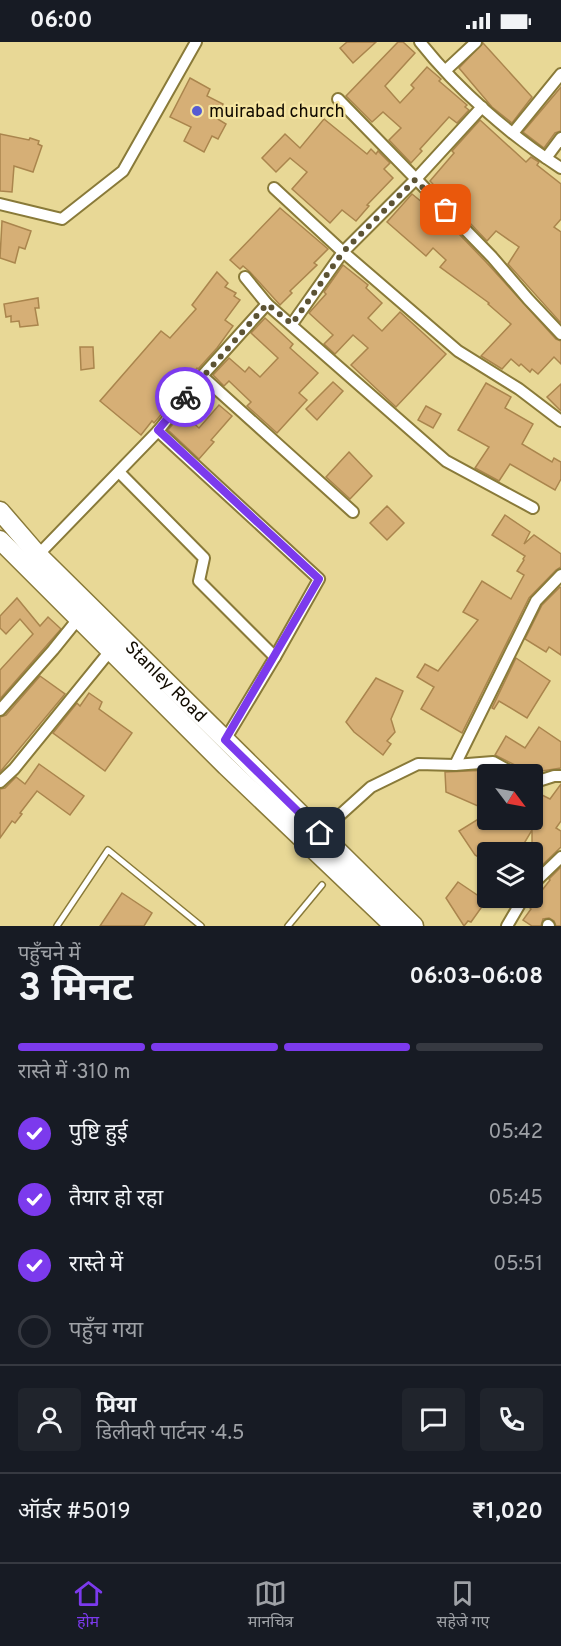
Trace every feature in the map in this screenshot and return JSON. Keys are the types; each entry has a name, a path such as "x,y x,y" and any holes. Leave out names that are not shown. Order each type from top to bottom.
{"main road":[{"name":"Stanley Road","path":"0,511 27,552 78,619 226,766 394,926"},
{"name":"Stanley Road","path":"0,540 27,552 225,740 414,926"}],"street":[{"path":"0,204 62,219 123,171 196,42"},
{"path":"420,42 482,107 546,159 561,168"},
{"path":"446,70 476,42"},
{"path":"513,133 561,74"},
{"path":"338,99 492,256 561,334"},
{"path":"292,324 343,252 415,180 482,107"},
{"path":"546,159 561,138"},
{"path":"274,188 343,252 458,351 519,389 561,421"},
{"path":"245,277 267,304 446,461 532,508"},
{"path":"27,552 119,472 267,304"},
{"path":"202,376 353,512"},
{"path":"158,430 319,579 225,740"},
{"path":"119,472 204,558 199,581 274,657"},
{"path":"454,765 536,602 560,578"},
{"path":"0,710 53,651 78,619"},
{"path":"0,782 14,769 110,651"},
{"path":"320,833 371,787 418,764 454,765 493,762 497,764"},
{"path":"543,780 561,776"},
{"path":"543,874 561,857"},
{"path":"507,926 518,908"}],"lane":[{"path":"59,925 108,850 201,926"},
{"path":"288,926 322,885"}],"building":[{"path":"347,42 376,42 353,63 340,48"},
{"path":"398,42 403,42 415,53 385,86 400,103 414,88 411,85 427,67 441,79 439,81 467,105 465,107 469,110 457,123 449,117 420,149 422,151 411,163 389,140 401,128 383,112 372,122 346,96"},
{"path":"483,43 532,97 512,123 492,107 459,68"},
{"name":"muirabad church","path":"190,78 210,89 207,96 223,104 216,118 226,124 218,139 212,136 204,152 184,141 191,127 170,117"},
{"path":"561,87 561,131 555,133 544,148 523,132"},
{"path":"324,119 367,154 371,149 376,154 378,151 390,163 384,169 393,178 367,205 369,206 356,221 342,210 330,223 292,189 307,172 290,158 276,172 262,158 285,134 300,148"},
{"path":"480,120 526,162 531,157 539,162 537,165 561,184 561,219 554,227 561,232 561,323 508,264 519,247 496,231 487,241 430,181 454,153 452,151"},
{"path":"0,134 29,140 30,138 39,141 38,144 42,146 33,172 14,166 12,192 0,191"},
{"path":"412,194 428,207 430,204 556,339 561,341 561,364 554,357 538,374 532,369 530,372 521,364 519,366 511,359 502,369 481,356 511,324 489,303 440,267 446,260 433,248 426,256 387,222"},
{"path":"280,208 328,249 314,263 317,265 290,291 292,293 280,305 250,272 243,266 240,269 230,260"},
{"path":"2,221 31,231 25,249 19,247 15,263 0,258"},
{"path":"343,265 368,285 366,288 382,303 368,318 382,331 400,312 446,354 396,407 351,365 368,348 353,335 335,354 324,344 333,335 309,313 326,294 324,292"},
{"path":"217,272 228,283 225,287 236,293 234,296 240,300 225,320 233,326 217,348 170,401 171,403 141,435 100,401 161,331 170,338 196,309 192,305"},
{"path":"38,298 39,308 35,308 38,325 20,327 19,321 11,322 11,316 6,317 4,304"},
{"path":"265,318 293,344 290,348 318,373 299,393 307,400 277,433 247,406 251,402 229,381 224,386 213,375 229,358 245,372 249,367 260,377 278,358 251,333"},
{"path":"80,347 93,347 94,368 81,370"},
{"path":"333,382 343,391 317,420 306,409"},
{"path":"486,383 511,397 505,408 533,424 522,444 552,462 554,458 561,462 561,479 555,490 510,464 499,481 475,468 489,447 458,430"},
{"path":"561,384 561,411 547,397"},
{"path":"219,405 232,416 211,440 214,442 199,459 168,430 182,413 199,428"},
{"path":"426,406 441,414 433,428 418,420"},
{"path":"349,452 372,476 350,499 326,477"},
{"path":"387,506 404,523 387,540 370,523"},
{"path":"505,515 530,532 524,544 534,535 561,554 561,567 529,598 462,733 421,709 434,687 417,677 425,664 438,671 478,620 463,612 482,581 511,599 524,575 517,571 525,556 492,535"},
{"path":"560,587 561,655 549,647 546,652 525,639 542,605"},
{"path":"17,598 40,626 48,617 61,629 0,699 0,670 33,634 20,619 6,634 0,628 0,616"},
{"path":"516,658 550,681 527,718 499,701 494,709 492,708"},
{"path":"40,676 65,694 0,772 0,717 6,715"},
{"path":"376,678 403,691 391,719 395,732 387,741 391,744 383,755 354,732 346,722"},
{"path":"89,693 102,702 99,709 132,733 105,771 53,733 77,703 80,706"},
{"path":"539,727 561,742 561,768 543,771 543,764 513,764 495,755 506,736 525,748"},
{"path":"39,764 84,796 70,815 37,791 15,823 12,821 0,838 0,789 5,788 16,777 25,784"},
{"path":"477,771 477,806 446,792 445,772"},
{"path":"561,784 561,821 556,828 561,831 561,847 543,864 543,842 532,842 532,830 543,830 543,796 550,799"},
{"path":"477,820 477,830 532,830 525,842 477,842 477,856 459,831"},
{"path":"561,867 561,926 556,926 549,918 543,919 541,926 532,926 523,920 530,908 543,908 543,889"},
{"path":"458,882 477,895 477,908 481,908 471,922 468,921 464,926 446,898"},
{"path":"122,893 152,913 144,926 100,926"}],"way so far":[{"path":"185,397 267,304 292,324 343,252 415,180 446,210"}],"place":[{"name":"muirabad church","path":"197,111"}],"route":[{"path":"185,397 158,430 319,579 225,740 320,833"}]}
